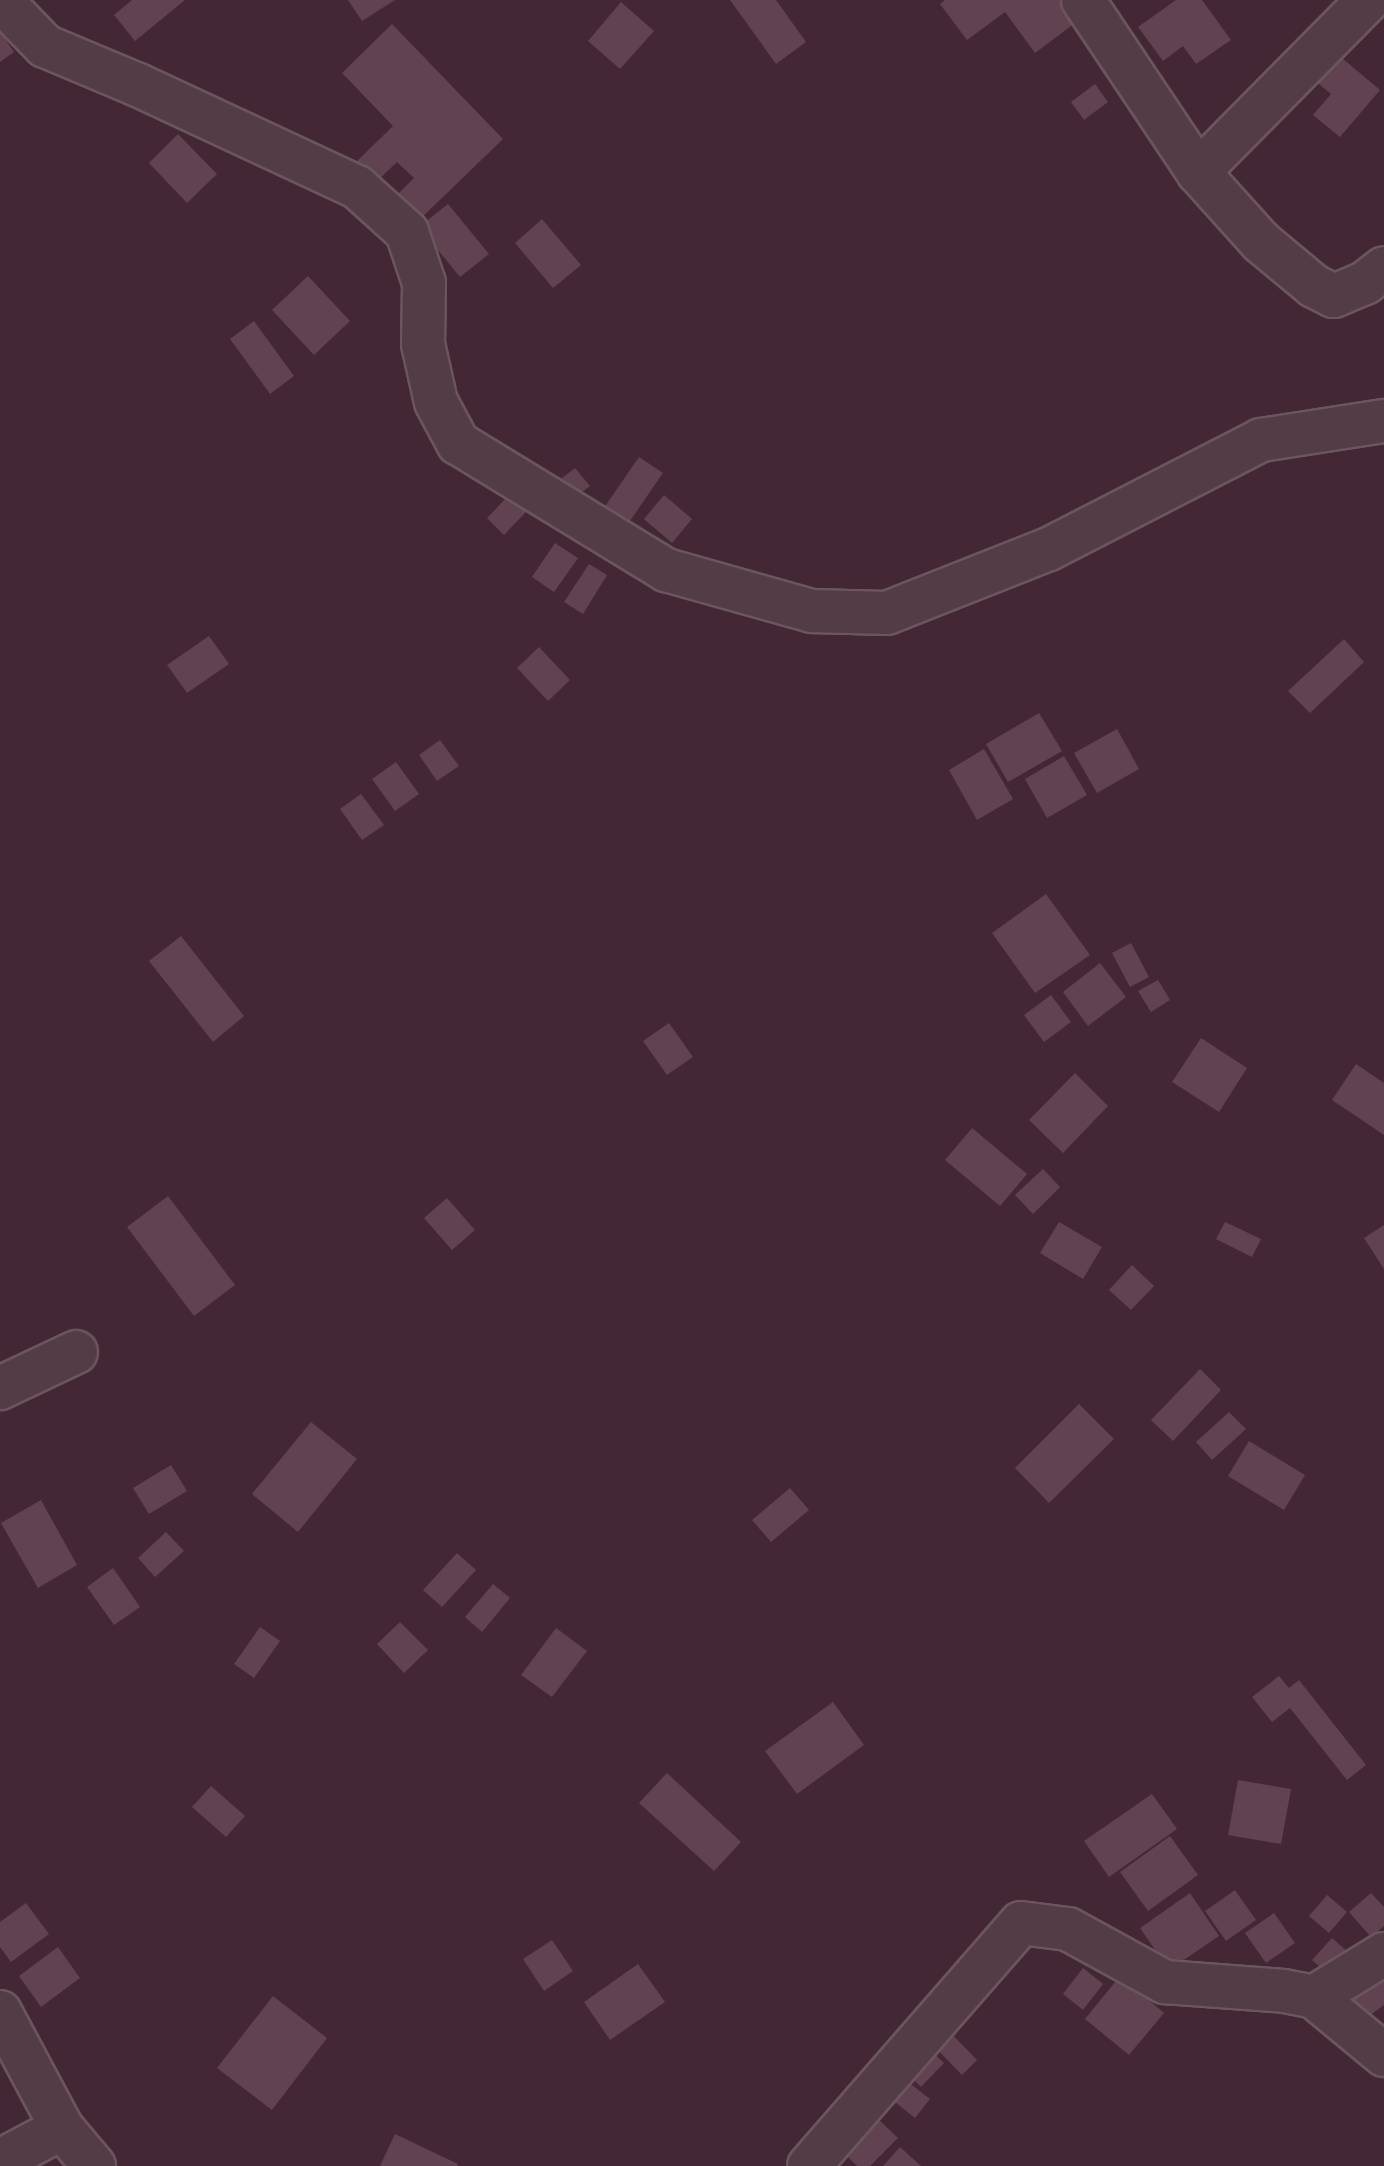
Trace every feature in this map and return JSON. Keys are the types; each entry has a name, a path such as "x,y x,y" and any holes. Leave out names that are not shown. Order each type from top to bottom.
{"street":[{"path":"9,0 9,9 45,46 138,85 357,187 407,232 424,283 423,344 436,402 458,443 666,570 812,611 887,613 1049,549 1261,440 1384,421"},
{"path":"1083,0 1198,172 1261,242 1314,286 1334,296 1365,283 1384,268"},
{"path":"1198,172 1368,0"},
{"path":"0,1388 76,1352"},
{"path":"809,2166 1021,1923 1068,1929 1165,1982 1284,1991 1314,1997 1384,2055"},
{"path":"1314,1997 1384,1954"},
{"path":"0,2012 62,2128 94,2166"},
{"path":"0,2161 62,2128"}],"building":[{"path":"132,0 185,0 135,41 114,15"},
{"path":"348,0 395,0 362,21"},
{"path":"730,0 776,0 806,42 776,64"},
{"path":"945,0 1069,0 1082,18 1035,53 1005,12 967,40 940,4"},
{"path":"1176,0 1202,0 1231,40 1196,64 1183,46 1163,61 1138,27"},
{"path":"621,2 654,31 620,69 588,41"},
{"path":"392,24 503,139 416,223 393,199 414,178 397,162 372,186 352,166 393,126 342,73"},
{"path":"0,32 14,52 0,62"},
{"path":"1336,53 1380,90 1340,137 1313,115 1331,94 1314,80"},
{"path":"1095,84 1108,102 1084,120 1071,102"},
{"path":"178,134 217,174 187,203 149,163"},
{"path":"448,204 489,254 460,277 419,227"},
{"path":"542,219 581,265 553,288 515,243"},
{"path":"308,276 350,321 314,355 272,310"},
{"path":"254,321 294,376 270,394 230,339"},
{"path":"639,457 663,473 621,534 597,518"},
{"path":"575,468 590,486 574,498 561,479"},
{"path":"509,495 526,512 504,535 487,518"},
{"path":"664,495 692,519 672,543 644,519"},
{"path":"555,543 578,558 554,592 532,577"},
{"path":"589,564 607,575 583,614 564,602"},
{"path":"209,636 229,664 187,693 167,665"},
{"path":"1344,639 1364,662 1310,713 1288,691"},
{"path":"539,647 570,680 548,701 517,668"},
{"path":"1039,713 1062,751 1008,782 986,744"},
{"path":"1117,729 1139,769 1097,793 1074,753"},
{"path":"440,740 459,766 437,781 419,755"},
{"path":"984,749 1013,799 977,820 949,770"},
{"path":"1064,756 1087,795 1047,818 1025,779"},
{"path":"396,762 419,794 395,811 372,779"},
{"path":"361,794 384,825 362,840 340,809"},
{"path":"1046,894 1090,955 1035,993 992,933"},
{"path":"181,936 244,1016 213,1042 149,961"},
{"path":"1131,943 1149,977 1130,987 1112,953"},
{"path":"1100,963 1126,997 1088,1026 1063,992"},
{"path":"1158,980 1170,1000 1151,1012 1138,991"},
{"path":"1051,995 1071,1022 1044,1042 1024,1015"},
{"path":"669,1023 693,1057 667,1075 643,1041"},
{"path":"1201,1038 1247,1068 1219,1112 1172,1082"},
{"path":"1356,1064 1384,1083 1384,1135 1332,1100"},
{"path":"1075,1073 1108,1106 1063,1153 1029,1120"},
{"path":"972,1128 1027,1174 1000,1206 945,1160"},
{"path":"1043,1169 1060,1187 1033,1214 1015,1195"},
{"path":"168,1196 235,1285 194,1316 127,1227"},
{"path":"447,1198 475,1230 452,1250 424,1218"},
{"path":"1059,1222 1102,1247 1083,1279 1040,1253"},
{"path":"1225,1222 1261,1239 1252,1257 1216,1239"},
{"path":"1384,1225 1384,1269 1364,1238"},
{"path":"1132,1265 1154,1286 1131,1310 1109,1290"},
{"path":"1200,1369 1221,1390 1173,1441 1151,1420"},
{"path":"1079,1404 1114,1439 1049,1503 1015,1468"},
{"path":"1229,1412 1246,1429 1212,1460 1196,1442"},
{"path":"311,1422 357,1459 298,1532 252,1494"},
{"path":"1249,1441 1305,1475 1284,1510 1228,1476"},
{"path":"171,1465 187,1491 149,1514 133,1488"},
{"path":"790,1488 809,1510 771,1542 752,1520"},
{"path":"41,1500 77,1565 38,1588 1,1523"},
{"path":"166,1532 184,1551 155,1577 138,1558"},
{"path":"457,1553 476,1570 442,1607 423,1590"},
{"path":"113,1568 140,1607 114,1625 87,1587"},
{"path":"493,1584 510,1598 482,1632 465,1617"},
{"path":"400,1622 428,1650 404,1673 377,1644"},
{"path":"260,1627 280,1641 254,1678 234,1664"},
{"path":"556,1628 587,1651 552,1697 521,1675"},
{"path":"1279,1676 1289,1688 1299,1680 1366,1765 1347,1780 1290,1708 1272,1722 1252,1697"},
{"path":"833,1702 864,1745 797,1794 765,1751"},
{"path":"667,1773 741,1842 714,1871 639,1803"},
{"path":"1238,1780 1291,1789 1281,1844 1228,1835"},
{"path":"211,1786 245,1816 226,1837 192,1807"},
{"path":"1152,1794 1177,1829 1109,1877 1084,1841"},
{"path":"1170,1836 1198,1875 1148,1911 1120,1872"},
{"path":"1235,1890 1256,1920 1226,1941 1205,1911"},
{"path":"1190,1893 1219,1936 1169,1970 1140,1928"},
{"path":"1371,1893 1384,1907 1384,1926 1371,1937 1349,1912"},
{"path":"1327,1895 1347,1912 1329,1933 1309,1916"},
{"path":"26,1903 49,1934 11,1962 0,1947 0,1922"},
{"path":"1274,1913 1295,1943 1266,1963 1245,1933"},
{"path":"1332,1938 1349,1953 1329,1975 1312,1960"},
{"path":"552,1940 573,1971 544,1991 523,1959"},
{"path":"58,1947 80,1978 41,2007 19,1976"},
{"path":"638,1964 665,2002 610,2040 584,2002"},
{"path":"1384,1964 1384,2005 1365,2019 1346,1992"},
{"path":"1083,1968 1103,1984 1083,2010 1063,1994"},
{"path":"1120,1976 1164,2013 1129,2055 1085,2019"},
{"path":"273,1996 327,2038 272,2110 217,2068"},
{"path":"942,2024 977,2060 962,2075 927,2039"},
{"path":"922,2042 944,2063 921,2087 900,2066"},
{"path":"899,2075 930,2099 915,2118 885,2094"},
{"path":"876,2117 898,2138 870,2166 857,2166 842,2151"},
{"path":"395,2134 458,2164 380,2166"},
{"path":"900,2147 921,2166 883,2166"}]}
